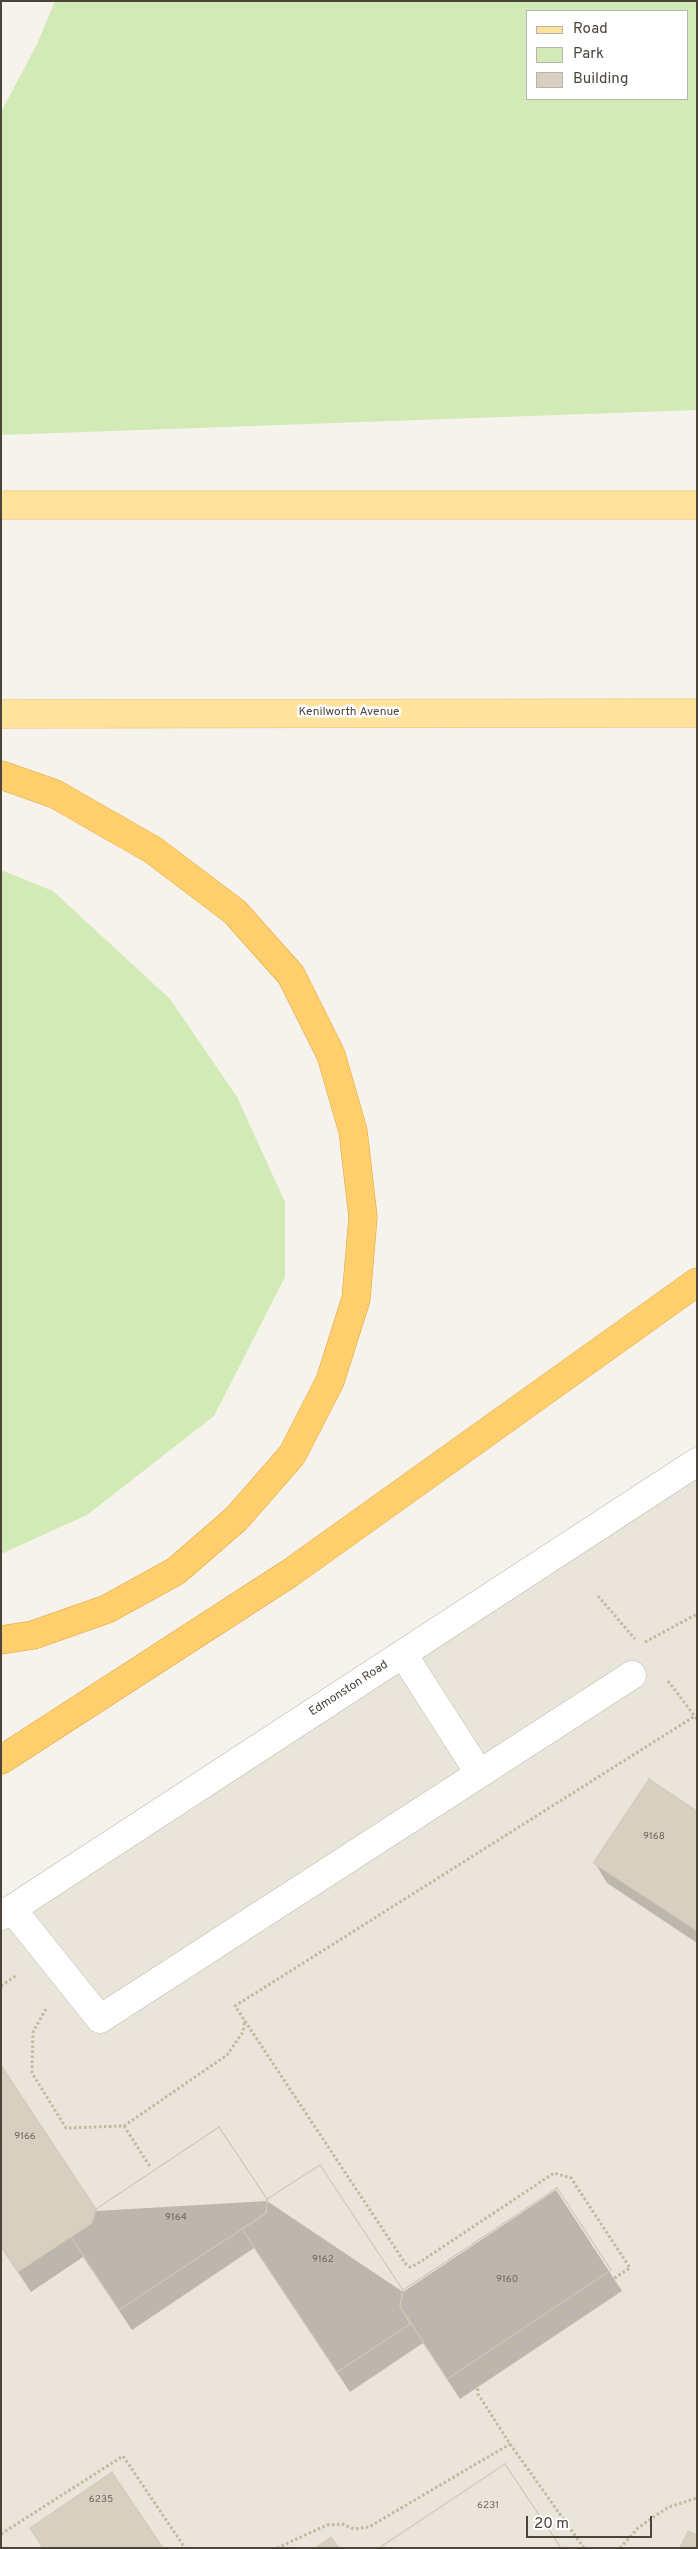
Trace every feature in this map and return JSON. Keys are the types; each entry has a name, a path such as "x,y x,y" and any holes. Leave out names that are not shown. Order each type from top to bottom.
{"highway":[{"path":"1,775 56,794 153,850 235,912 291,975 331,1055 353,1131 363,1217 356,1299 330,1381 292,1454 236,1519 176,1571 107,1609 33,1635 1,1640"},
{"path":"1,1760 290,1573 697,1282"}],"main road":[{"path":"1,505 697,505"},
{"name":"Kenilworth Avenue","path":"1,714 697,713"}],"street":[{"name":"Edmonston Road","path":"7,1912 697,1462"},
{"path":"403,1654 479,1773"},
{"path":"7,1912 100,2019 632,1674"}],"path":[{"path":"598,1596 640,1645 697,1614"},
{"path":"584,2548 510,2444 478,2394 476,2385 480,2369 486,2362 630,2268 571,2178 554,2173 410,2267 404,2263 235,2006 683,1722 695,1716 697,1719"},
{"path":"1,1986 25,1970"},
{"path":"48,2006 33,2032 32,2072 66,2128 124,2126 227,2055 243,2032 245,2020"},
{"path":"124,2126 151,2168"},
{"path":"277,2548 327,2525 342,2524 354,2529 369,2527 510,2444"},
{"path":"1,2534 123,2456 186,2548"},
{"path":"620,2548 638,2528 655,2516 669,2507 697,2498"}],"shaded area":[{"path":"697,1462 697,2548 1,2548 1,1916"}],"green space":[{"path":"55,1 697,1 697,410 1,435 1,112 37,44"},
{"path":"1,870 53,891 170,999 237,1097 285,1202 285,1277 214,1416 87,1515 1,1554"}],"building":[{"path":"649,1779 697,1811 697,1931 593,1863"},
{"path":"1,2065 96,2209 92,2223 18,2272 1,2247"},
{"path":"219,2127 267,2199 266,2213 119,2310 71,2237 92,2223 96,2209"},
{"path":"219,2127 267,2199 266,2213 119,2310 71,2237 92,2223 96,2209"},
{"path":"320,2165 403,2290 400,2306 410,2324 337,2372 242,2229 266,2213 267,2199"},
{"path":"320,2165 403,2290 400,2306 410,2324 337,2372 242,2229 266,2213 267,2199"},
{"path":"557,2188 611,2270 447,2379 400,2306 403,2290"},
{"path":"557,2188 611,2270 447,2379 400,2306 403,2290"},
{"path":"505,2464 561,2548 379,2548"},
{"path":"505,2464 561,2548 379,2548"},
{"path":"112,2472 163,2548 43,2548 30,2528"},
{"path":"688,2531 697,2535 697,2548 680,2548"},
{"path":"331,2537 339,2548 315,2548"}]}
